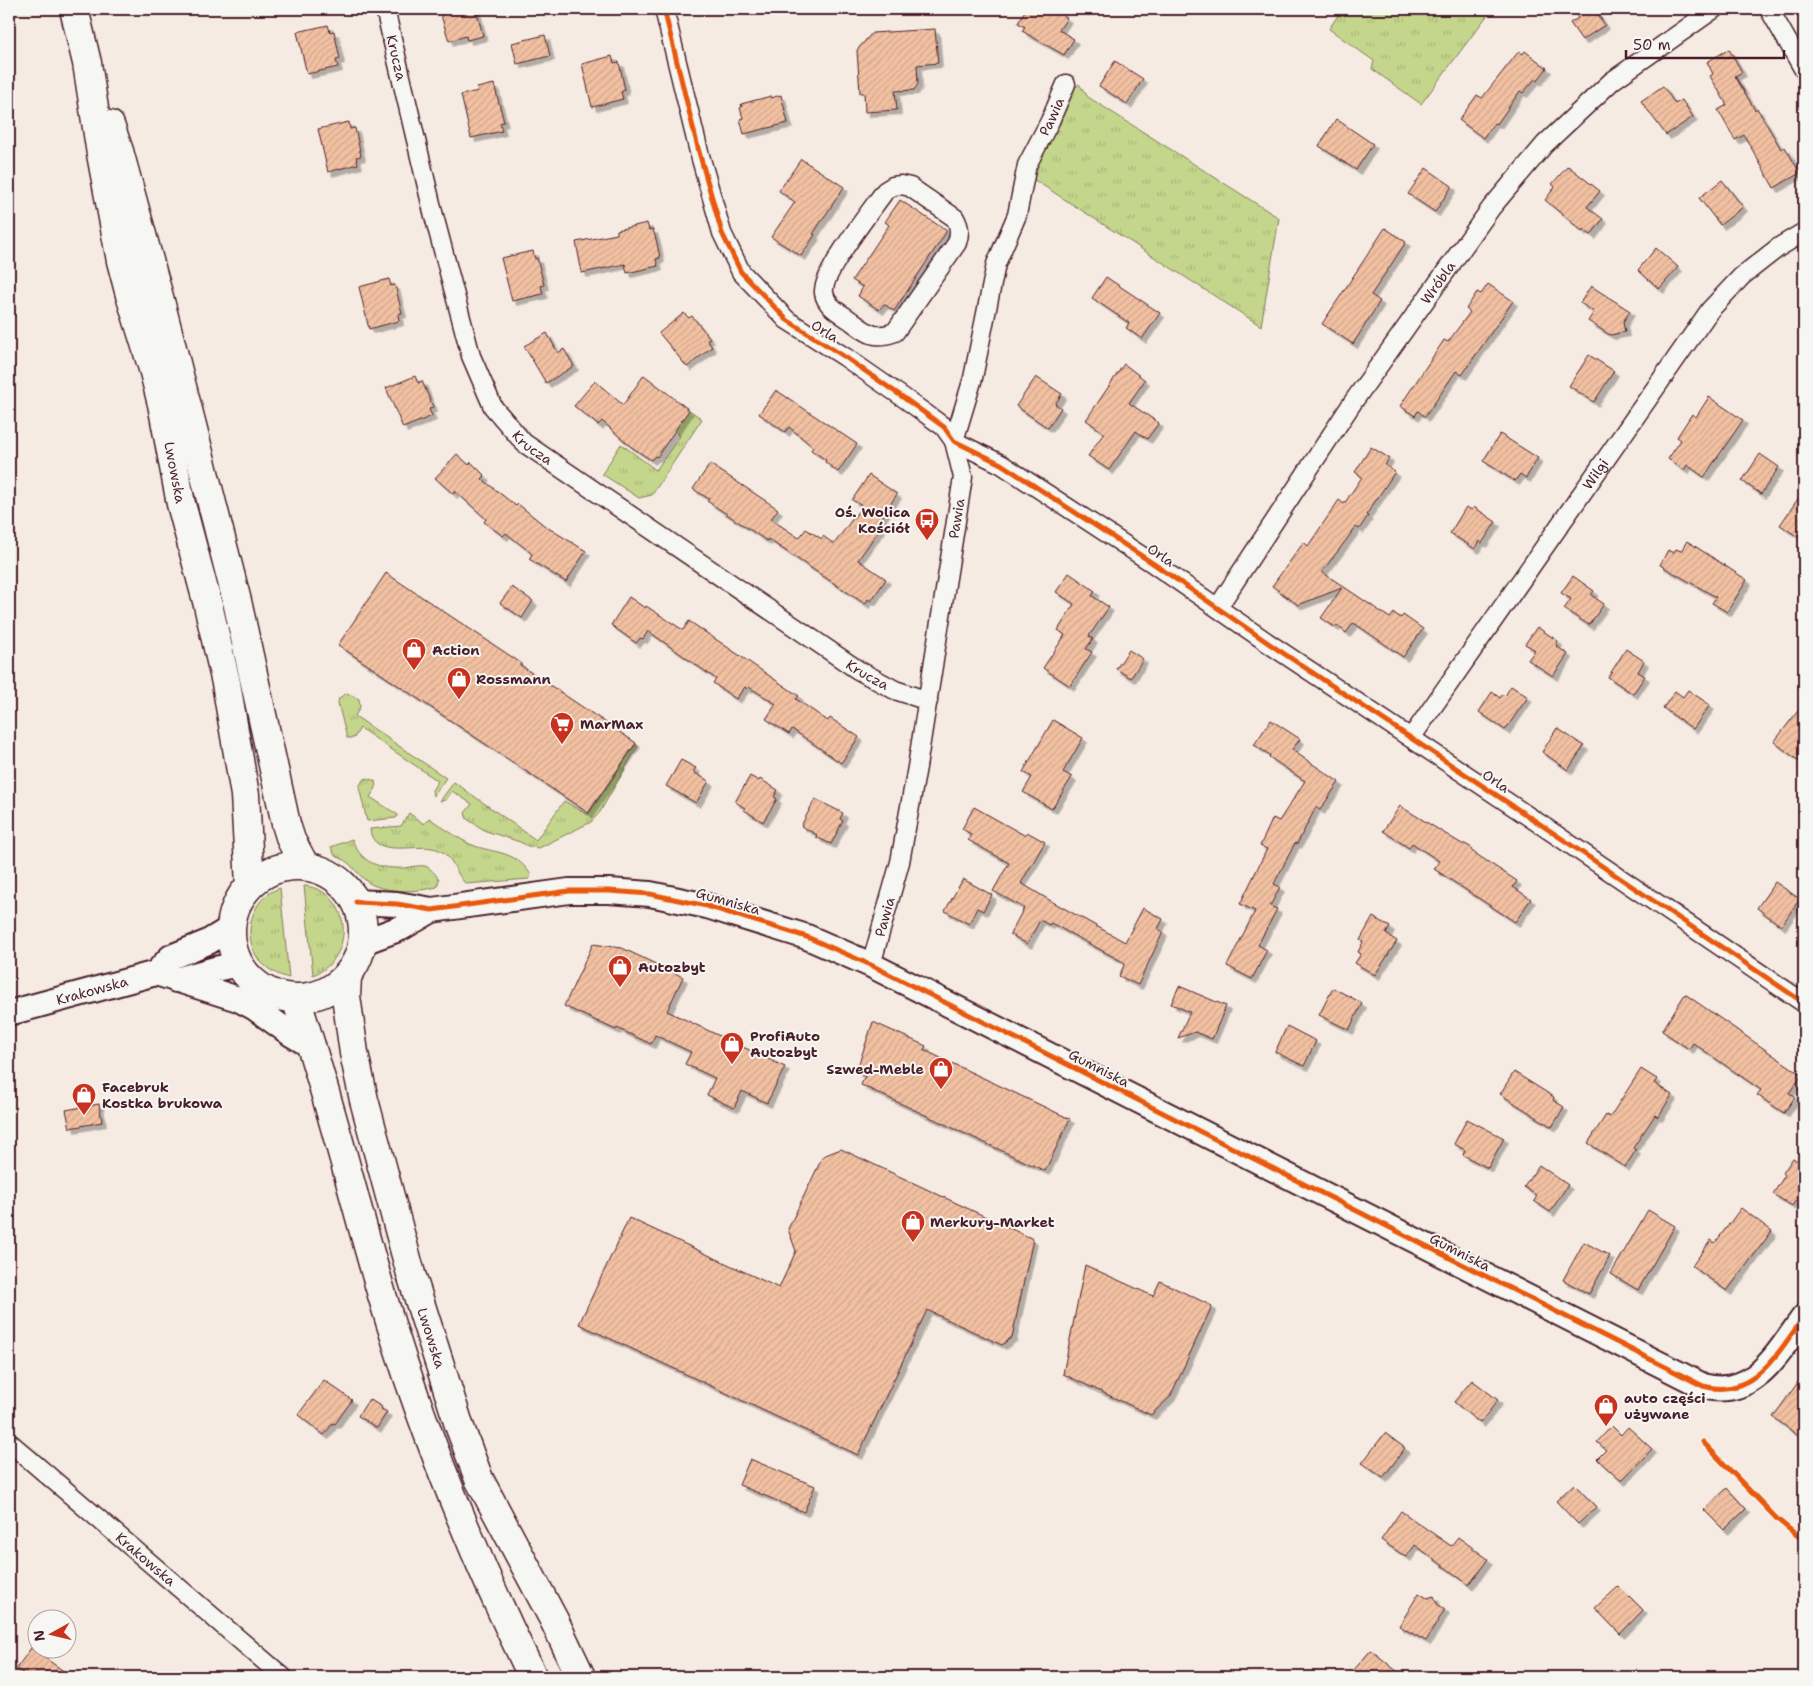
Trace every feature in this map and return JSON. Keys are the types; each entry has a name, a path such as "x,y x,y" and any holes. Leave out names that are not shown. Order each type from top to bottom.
{"main road":[{"name":"Lwowska","path":"74,9 87,63 101,154 121,260 162,404 181,504 208,605 226,683 245,794 250,885"},
{"name":"Lwowska","path":"87,63 119,150 157,288 238,601 286,824 291,840 305,866"},
{"path":"305,866 318,869 335,878 349,891 356,902 362,922 363,942 357,960 347,977 327,991 320,995 296,998 284,997 263,989 246,974 234,953 231,928 238,903 250,885 262,876 281,868 305,866"},
{"name":"Lwowska","path":"347,977 348,1005 354,1053 364,1100 411,1274 458,1425 486,1494 554,1620 581,1677"},
{"path":"296,998 312,1047 382,1296 409,1378 455,1504 485,1576 533,1677"}],"street":[{"name":"Krucza","path":"385,9 433,212 471,356 493,407 524,444 858,670 896,690 928,701"},
{"name":"Orla","path":"664,9 722,233 741,272 787,320 846,357 912,403 944,427 954,441 1001,464 1218,607 1274,647 1804,1003"},
{"name":"Wróbla","path":"1218,607 1353,402 1491,208 1545,144 1612,80 1714,9"},
{"path":"1769,9 1804,70"},
{"name":"Pawia","path":"871,965 900,862 928,701 963,477 954,441 973,378 996,264 1016,215 1027,166 1066,84"},
{"path":"902,185 910,187 955,218 959,225 960,233 957,243 895,332 886,335 875,336 866,333 829,305 824,294 824,285 837,260 885,191 893,186 902,185"},
{"name":"Wilgi","path":"1411,738 1529,572 1710,310 1742,276 1779,247 1804,232"},
{"name":"Gumniska","path":"432,910 568,891 609,891 650,894 707,906 807,937 871,965 1695,1383 1712,1389 1737,1387 1757,1376 1768,1366 1804,1317"},
{"path":"356,902 397,904 432,910"},
{"path":"363,942 401,928 432,910"},
{"path":"231,928 208,942 171,958 166,976 238,999 255,1008 312,1047"},
{"name":"Krakowska","path":"9,1012 166,976 239,964"},
{"name":"Krakowska","path":"9,1442 283,1677"}],"green space":[{"path":"1342,9 1492,9 1421,104 1372,69 1374,61 1329,29"},
{"path":"1079,84 1088,97 1279,218 1261,326 1033,179 1031,174 1069,94"},
{"path":"681,404 702,419 652,495 639,498 602,474 621,444 656,470 680,436 666,422"},
{"path":"347,693 359,699 360,707 355,716 446,778 433,796 432,790 438,781 360,728 354,738 347,738 338,703 339,698"},
{"path":"636,744 638,746 600,812 591,822 539,848 530,847 486,831 467,819 465,813 472,804 452,791 446,800 440,801 454,782 536,840 564,801 588,815"},
{"path":"367,778 375,781 376,788 370,797 398,815 396,818 367,821 359,787 363,780"},
{"path":"409,813 424,824 429,818 466,842 517,860 531,875 529,879 466,884 448,857 439,850 421,847 388,847 379,845 373,839 370,829 401,826"},
{"path":"352,839 366,859 380,866 396,868 427,867 439,879 437,887 400,891 372,885 348,863 335,856 331,847"},
{"path":"304,886 320,890 332,899 340,911 343,926 342,940 337,954 327,966 313,975"},
{"path":"280,888 289,978 269,969 259,960 251,940 250,929 256,908 270,893"}],"building":[{"path":"439,9 476,9 483,36 467,40 466,36 449,41"},
{"path":"1026,9 1052,9 1067,18 1059,30 1074,39 1064,55 1022,31 1025,27 1018,23"},
{"path":"1572,9 1594,9 1605,25 1582,40 1570,23 1578,18"},
{"path":"328,25 330,32 334,31 340,59 336,60 338,67 307,74 297,32"},
{"path":"935,29 938,63 917,65 918,84 914,90 895,91 897,110 865,112 864,93 860,93 857,50 872,33"},
{"path":"545,35 550,56 517,64 512,43"},
{"path":"1729,49 1742,72 1735,76 1755,110 1757,108 1781,149 1785,147 1800,173 1774,188 1744,135 1735,140 1718,110 1727,105 1710,76 1713,74 1707,62"},
{"path":"1519,51 1523,54 1525,51 1547,68 1537,81 1535,79 1523,93 1520,91 1497,124 1494,123 1483,138 1459,120 1477,95 1482,98"},
{"path":"612,56 614,63 619,62 625,90 621,92 623,99 592,107 582,64"},
{"path":"1115,61 1143,79 1127,104 1099,86"},
{"path":"494,84 504,122 500,123 502,131 471,138 461,95 478,91 477,88"},
{"path":"1663,86 1675,104 1682,100 1693,117 1666,135 1641,101"},
{"path":"781,95 788,123 744,134 740,119 743,118 740,108 742,107 741,104"},
{"path":"1336,119 1373,144 1356,170 1319,146"},
{"path":"349,122 350,129 355,128 361,156 356,157 358,164 328,172 318,129"},
{"path":"801,159 844,187 801,256 771,237 795,202 779,191"},
{"path":"1568,166 1600,191 1587,207 1603,219 1591,235 1583,229 1582,231 1545,200 1555,187 1552,184"},
{"path":"1426,168 1452,186 1435,212 1408,194"},
{"path":"1722,180 1743,207 1720,225 1699,198"},
{"path":"900,200 947,231 894,311 884,304 879,310 858,296 863,287 852,280 889,225 885,222"},
{"path":"647,223 649,230 653,229 657,243 660,258 656,259 658,266 627,273 625,264 582,273 576,242 617,234 617,230"},
{"path":"1385,228 1406,242 1371,295 1380,301 1353,344 1322,324"},
{"path":"1656,248 1678,267 1659,289 1638,270"},
{"path":"533,251 535,259 537,258 544,285 541,286 543,294 512,301 501,258"},
{"path":"1106,277 1160,313 1142,339 1126,328 1129,323 1092,298"},
{"path":"389,279 391,286 395,285 402,313 398,314 399,321 369,329 359,287"},
{"path":"1488,284 1513,301 1462,375 1456,371 1425,417 1418,411 1415,416 1400,406 1444,340 1448,342 1470,312 1466,309 1477,292 1481,294"},
{"path":"1591,286 1630,311 1623,322 1625,332 1610,335 1588,321 1594,312 1580,303"},
{"path":"684,313 689,318 692,316 710,338 707,340 712,347 687,367 659,333"},
{"path":"547,333 558,353 564,349 574,366 546,383 524,346"},
{"path":"1589,355 1614,371 1594,402 1569,386"},
{"path":"1124,364 1145,380 1129,403 1159,423 1147,439 1136,431 1109,470 1088,456 1104,433 1086,420"},
{"path":"644,375 689,410 657,457 655,456 651,460 630,446 602,421 598,425 574,406 595,381 623,405"},
{"path":"415,376 418,383 422,381 433,407 429,409 432,416 403,428 386,388"},
{"path":"1036,377 1062,394 1055,404 1061,408 1048,428 1016,406"},
{"path":"776,390 857,444 838,472 825,462 826,460 811,450 813,447 789,427 785,432 759,414"},
{"path":"1709,397 1743,420 1704,477 1687,465 1684,470 1668,459 1681,440 1677,437 1692,414 1696,417"},
{"path":"1500,434 1538,458 1526,478 1520,474 1515,481 1483,461"},
{"path":"1371,447 1389,458 1385,465 1395,472 1366,515 1368,516 1359,529 1356,527 1322,572 1390,618 1394,613 1401,618 1403,615 1423,629 1403,657 1353,623 1346,633 1337,625 1335,627 1321,618 1342,588 1298,605 1272,586 1304,542 1308,546 1339,500 1344,504 1362,477 1355,472"},
{"path":"457,454 469,465 471,462 485,476 482,479 516,506 518,504 545,526 586,551 566,582 529,559 531,553 506,533 503,536 484,522 486,519 455,491 453,494 435,478"},
{"path":"1760,454 1779,467 1761,494 1742,481"},
{"path":"710,464 778,509 771,519 799,538 806,529 822,539 823,536 834,544 862,506 852,500 869,475 897,494 877,524 881,527 858,560 886,579 871,601 868,599 865,604 707,501 709,499 693,489"},
{"path":"1804,490 1804,541 1780,525"},
{"path":"1466,507 1472,510 1474,507 1496,522 1482,543 1480,541 1475,549 1450,533"},
{"path":"1687,541 1747,580 1727,612 1712,603 1716,597 1660,565 1668,550 1673,553 1676,549 1681,551"},
{"path":"386,573 636,743 588,813 338,645"},
{"path":"1069,573 1095,591 1092,596 1109,607 1089,636 1093,639 1086,649 1092,652 1070,686 1043,668 1065,635 1058,630 1074,604 1056,592"},
{"path":"1573,576 1594,591 1591,595 1604,604 1589,625 1564,609 1571,599 1561,593"},
{"path":"512,587 533,601 522,618 500,603"},
{"path":"629,597 683,630 689,621 799,696 796,699 828,721 830,718 859,737 841,763 792,729 789,734 766,719 776,704 749,687 747,689 745,687 736,699 713,683 716,679 648,631 643,639 640,638 636,643 611,625"},
{"path":"1537,627 1558,641 1556,646 1568,654 1553,676 1528,660 1535,650 1525,644"},
{"path":"1626,649 1644,661 1638,672 1645,676 1633,694 1608,677"},
{"path":"1129,650 1143,659 1131,678 1116,669"},
{"path":"1511,686 1528,697 1505,730 1479,712 1492,692 1500,698 1503,694 1505,696"},
{"path":"1688,690 1710,705 1693,729 1663,708 1675,691 1683,697"},
{"path":"1804,703 1804,765 1774,742"},
{"path":"1053,720 1083,738 1063,772 1072,777 1052,809 1023,792 1032,777 1023,772"},
{"path":"1271,720 1300,739 1292,750 1339,782 1320,810 1316,807 1274,884 1280,887 1270,906 1277,909 1258,945 1267,950 1252,979 1227,966 1255,911 1240,904 1267,849 1260,846 1273,818 1279,821 1305,781 1254,745"},
{"path":"1557,728 1584,746 1568,770 1542,752"},
{"path":"681,760 696,768 693,772 709,781 696,803 666,786"},
{"path":"750,776 759,781 760,779 778,790 774,797 777,799 763,822 735,802"},
{"path":"815,799 843,813 840,819 843,821 831,844 816,837 817,835 801,826"},
{"path":"1400,806 1462,844 1472,848 1473,852 1517,881 1513,887 1531,899 1515,922 1434,869 1439,861 1412,843 1409,848 1383,831"},
{"path":"974,807 1024,835 1027,832 1045,842 1021,883 1051,901 1125,942 1143,908 1163,919 1158,929 1163,932 1138,985 1119,976 1125,963 1051,923 1049,925 1040,920 1027,944 1010,934 1024,908 993,891 1009,863 968,840 971,834 962,829"},
{"path":"963,879 992,895 983,911 977,908 969,924 945,911"},
{"path":"1775,882 1800,899 1781,926 1757,908"},
{"path":"1373,917 1390,927 1386,934 1397,941 1375,975 1355,963 1361,954 1358,952 1363,942 1360,940"},
{"path":"593,944 622,948 683,977 667,1011 785,1067 767,1103 742,1091 734,1108 707,1095 715,1078 685,1064 691,1052 655,1035 651,1044 564,1006"},
{"path":"1179,986 1226,1006 1212,1039 1195,1032 1178,1038 1190,1012 1171,1004"},
{"path":"1333,988 1362,1003 1349,1030 1319,1015"},
{"path":"1685,994 1802,1075 1789,1093 1795,1097 1784,1113 1757,1095 1761,1090 1693,1043 1689,1049 1662,1031"},
{"name":"Szwed-Meble","path":"873,1022 926,1046 924,1050 1070,1119 1045,1171 861,1085 865,1076 856,1072"},
{"path":"1287,1026 1316,1041 1304,1066 1275,1052"},
{"path":"1641,1069 1657,1079 1654,1083 1672,1095 1658,1117 1655,1115 1633,1148 1636,1150 1625,1167 1588,1143 1606,1115 1610,1117"},
{"path":"1514,1072 1554,1097 1553,1100 1564,1107 1552,1127 1500,1094"},
{"name":"Facebruk Kostka brukowa","path":"99,1104 102,1122 70,1128 66,1110"},
{"path":"1467,1119 1504,1138 1488,1168 1463,1155 1465,1150 1454,1144"},
{"path":"841,1149 1033,1239 1012,1337 1002,1345 927,1310 858,1455 579,1324 629,1218 779,1288 796,1251 788,1229 823,1156"},
{"path":"1793,1158 1804,1165 1804,1201 1798,1197 1792,1206 1773,1194"},
{"path":"1539,1165 1568,1185 1550,1212 1534,1201 1537,1196 1524,1187"},
{"path":"1741,1208 1772,1231 1727,1291 1692,1266 1711,1240 1715,1243"},
{"path":"1648,1210 1675,1226 1638,1290 1611,1274"},
{"path":"1584,1242 1610,1256 1589,1294 1563,1280"},
{"path":"1085,1265 1153,1296 1160,1281 1212,1306 1170,1397 1151,1415 1063,1374"},
{"path":"1804,1374 1804,1440 1773,1417"},
{"path":"324,1380 352,1400 335,1424 333,1423 324,1435 298,1415"},
{"path":"1472,1380 1498,1400 1480,1423 1454,1402"},
{"path":"369,1399 387,1412 377,1428 358,1416"},
{"path":"1612,1426 1621,1435 1628,1427 1652,1449 1621,1481 1597,1459 1606,1450 1597,1442"},
{"path":"1385,1433 1405,1448 1383,1478 1362,1463"},
{"path":"750,1459 815,1486 804,1512 739,1485"},
{"path":"1574,1484 1596,1507 1578,1524 1556,1501"},
{"path":"1727,1488 1746,1509 1724,1530 1704,1510"},
{"path":"1401,1511 1451,1546 1458,1537 1488,1559 1469,1585 1415,1545 1406,1557 1381,1540"},
{"path":"1619,1586 1643,1610 1620,1634 1595,1608"},
{"path":"1419,1593 1427,1598 1434,1596 1437,1604 1445,1609 1426,1641 1399,1626"},
{"path":"1371,1650 1404,1677 1348,1677"},
{"path":"28,1652 28,1658 45,1658 72,1677 29,1677 16,1669"}],"cycle path":[{"path":"664,9 699,152 722,233 741,272 787,320 904,398 944,427 954,441 1001,464 1154,564 1274,647 1804,1003"},
{"path":"356,902 397,904 432,910 569,891 650,894 707,906 807,937 871,965 1703,1386 1721,1388 1737,1386 1751,1380 1774,1358 1804,1317"},
{"path":"1703,1442 1777,1519 1804,1541"}],"place":[{"name":"Oś. Wolica Kościół","path":"927,541"},
{"name":"Action","path":"414,671"},
{"name":"Rossmann","path":"459,700"},
{"name":"MarMax","path":"562,745"},
{"name":"Autozbyt","path":"620,988"},
{"name":"ProfiAuto Autozbyt","path":"732,1065"},
{"name":"Szwed-Meble","path":"941,1090"},
{"name":"Facebruk Kostka brukowa","path":"84,1116"},
{"name":"Merkury-Market","path":"913,1243"},
{"name":"auto części używane","path":"1606,1427"}]}
